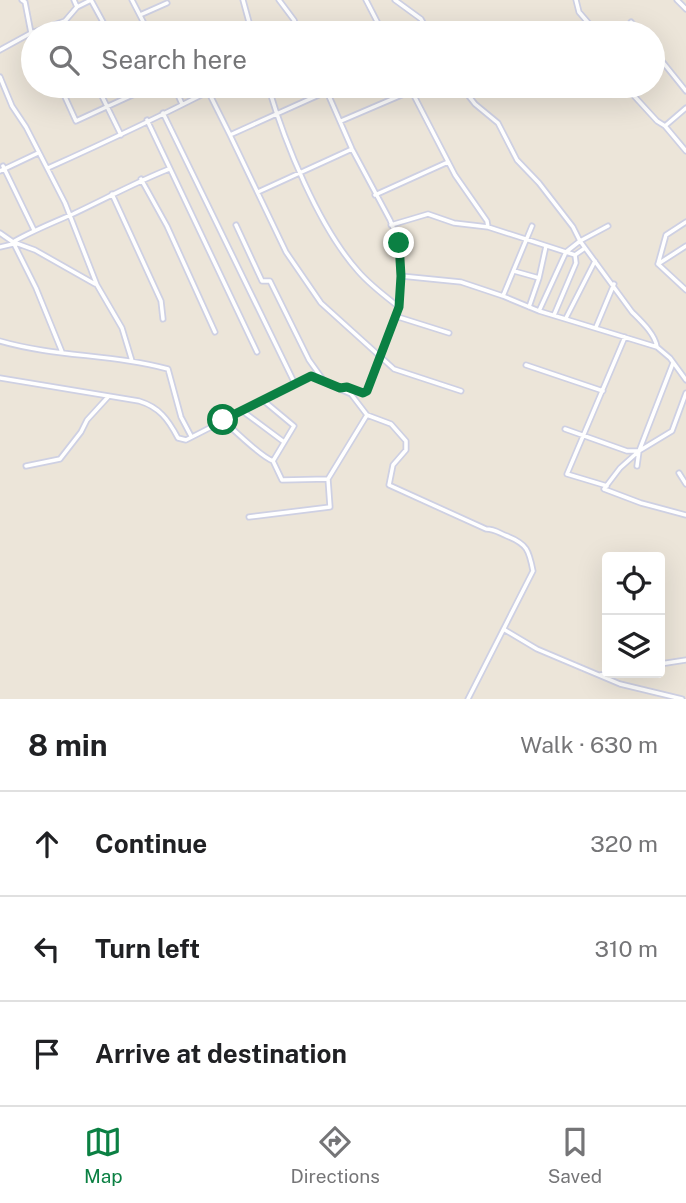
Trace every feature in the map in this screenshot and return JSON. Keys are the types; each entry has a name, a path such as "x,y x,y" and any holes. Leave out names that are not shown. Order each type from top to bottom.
{"street":[{"path":"22,0 30,21"},
{"path":"74,0 77,7"},
{"path":"65,21 77,7 91,0 102,21"},
{"path":"132,0 143,21"},
{"path":"243,0 249,21"},
{"path":"279,0 293,21"},
{"path":"366,0 377,21"},
{"path":"395,0 422,21"},
{"path":"576,0 579,12 587,21"},
{"path":"677,0 686,9"},
{"path":"140,15 167,4"},
{"path":"0,50 21,40"},
{"path":"665,65 686,91"},
{"path":"0,77 12,106 48,168 70,215 97,285 122,328 132,361"},
{"path":"65,98 76,121 127,98"},
{"path":"103,98 121,135"},
{"path":"179,98 182,104"},
{"path":"48,168 194,98"},
{"path":"212,98 286,252 321,303 394,369 461,391"},
{"path":"272,98 320,215 348,258 366,279 399,307"},
{"path":"230,135 307,98"},
{"path":"330,98 399,243 401,276 399,307 365,392 340,388"},
{"path":"341,121 397,98"},
{"path":"414,98 448,162 487,221 488,227"},
{"path":"470,98 498,123 517,160 539,183 573,227 585,248 657,342 657,347"},
{"path":"636,98 686,151"},
{"path":"665,126 686,108"},
{"path":"163,113 295,384"},
{"path":"147,120 257,352"},
{"path":"258,192 352,149"},
{"path":"34,230 3,168 38,153"},
{"path":"375,195 448,162"},
{"path":"0,247 169,169"},
{"path":"141,180 167,226 215,332"},
{"path":"112,194 161,301 163,319"},
{"path":"391,225 428,214 454,223 488,227 575,255"},
{"path":"658,264 666,235 686,222"},
{"path":"236,225 262,281 270,281 309,360 325,382"},
{"path":"503,296 533,226"},
{"path":"539,311 566,252 608,226"},
{"path":"0,233 13,243 35,250 97,285"},
{"path":"13,243 36,288 62,352"},
{"path":"529,307 546,246"},
{"path":"658,264 686,246"},
{"path":"575,255 585,248"},
{"path":"554,315 576,263 575,255"},
{"path":"566,319 595,261"},
{"path":"658,264 686,290"},
{"path":"513,271 539,278"},
{"path":"401,276 461,282 539,311 657,347 670,358 686,380"},
{"path":"596,327 614,284"},
{"path":"396,316 449,334"},
{"path":"607,486 567,474 625,337"},
{"path":"0,341 168,369 181,417 191,436"},
{"path":"636,466 639,451 672,368 670,358"},
{"path":"526,365 603,391"},
{"path":"0,378 153,405 168,420 178,438 186,440 311,376 356,398 367,415 391,424 406,441 406,450 393,461 388,485 522,541 530,555 533,571 468,699"},
{"path":"686,393 673,431 639,451 604,489 641,503 686,515"},
{"path":"26,466 60,459 87,420 108,396"},
{"path":"264,401 294,426 273,461"},
{"path":"241,410 284,442"},
{"path":"248,517 330,507 328,479 367,415"},
{"path":"223,420 265,458 273,461 282,480 328,479"},
{"path":"565,429 627,451 639,451"},
{"path":"679,473 686,484"},
{"path":"505,630 537,649 620,684 682,699"},
{"path":"665,663 686,660"},
{"path":"597,675 602,674"}],"route":[{"path":"223,420 311,376 340,388 347,387 363,393 367,391 399,307 399,243"}]}
